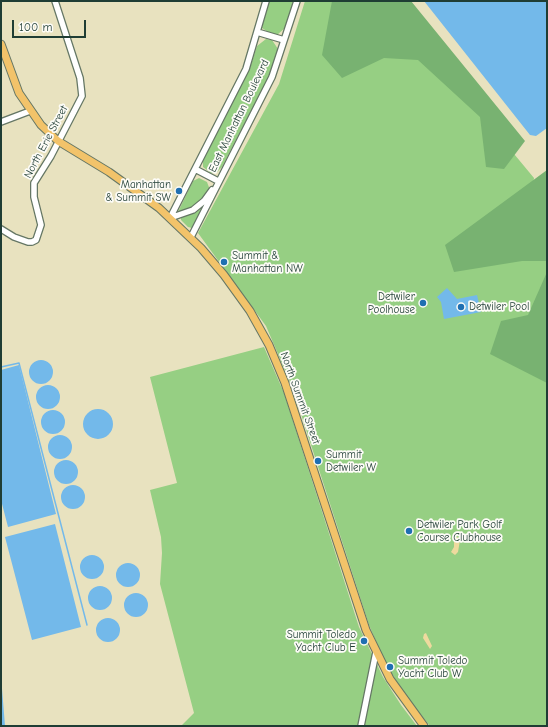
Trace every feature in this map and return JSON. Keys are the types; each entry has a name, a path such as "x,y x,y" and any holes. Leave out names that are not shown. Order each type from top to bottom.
{"main road":[{"name":"North Summit Street","path":"1,44 19,93 41,125 58,141 136,190 191,237 236,292 259,326 275,359 300,426 354,596 376,652 397,690 424,726"}],"street":[{"name":"North Erie Street","path":"1,229 14,237 28,242 36,240 41,230 40,219 34,197 34,183 82,96 82,86 55,1"},
{"name":"East Manhattan Boulevard","path":"170,218 244,73 266,1"},
{"name":"East Manhattan Boulevard","path":"191,237 218,181 272,77 297,1"},
{"path":"257,32 284,40"},
{"path":"1,122 30,111"},
{"path":"170,218 193,210 204,201 218,181 195,169"},
{"path":"360,726 376,652"}],"green space":[{"path":"268,1 294,1 285,28 277,35 262,28"},
{"path":"305,1 387,1 534,178 522,261 547,253 547,726 430,726 406,697 385,662 369,625 293,389 266,326 198,233 279,84"},
{"path":"332,1 411,1 525,141 504,169 486,167 480,117 418,60 384,58 342,78 322,55"},
{"path":"266,39 272,40 278,49 271,72 222,167 217,172 211,173 203,167 203,160 250,68 257,46"},
{"path":"547,170 547,261 522,261 454,272 445,245"},
{"path":"199,178 207,182 210,190 202,200 193,207 177,214 193,181"},
{"path":"206,202 192,228 188,227 181,220 181,218 193,213"},
{"path":"547,272 547,383 490,354 501,321 528,315"},
{"path":"264,347 284,393 359,627 383,677 417,726 181,726 194,713 160,584 162,553 161,537 150,490 177,483 150,377"}],"sand":[{"path":"454,537 457,537 460,540 458,552 455,555 451,552 454,547"},
{"path":"426,633 432,646 430,649 423,638 424,634"}],"water":[{"path":"424,1 547,1 547,128 536,136 530,135"},
{"name":"Detwiler Pool","path":"447,288 457,299 477,295 481,312 444,319 441,302 437,297"},
{"path":"41,360 46,361 52,367 52,377 46,383 41,384 36,383 30,377 29,372 30,367 36,361"},
{"path":"19,365 56,514 8,527 1,500 1,370"},
{"path":"48,385 53,386 59,392 59,402 53,408 48,409 43,408 37,402 36,397 37,392 43,386"},
{"path":"98,409 109,413 113,424 109,435 98,439 87,435 83,424 87,413"},
{"path":"53,410 58,411 64,417 64,427 58,433 53,434 48,433 42,427 41,422 42,417 48,411"},
{"path":"60,435 65,436 71,442 71,452 65,458 60,459 55,458 49,452 48,447 49,442 55,436"},
{"path":"66,460 71,461 77,467 77,477 71,483 66,484 61,483 55,477 54,472 55,467 61,461"},
{"path":"73,485 78,486 84,492 84,502 78,508 73,509 68,508 62,502 61,497 62,492 68,486"},
{"path":"55,524 81,627 32,640 5,537"},
{"path":"92,555 97,556 103,562 103,572 97,578 92,579 87,578 81,572 80,567 81,562 87,556"},
{"path":"128,563 133,564 139,570 139,580 133,586 128,587 123,586 117,580 116,575 117,570 123,564"},
{"path":"100,586 105,587 111,593 111,603 105,609 100,610 95,609 89,603 88,598 89,593 95,587"},
{"path":"136,593 141,594 147,600 147,610 141,616 136,617 131,616 125,610 124,605 125,600 131,594"},
{"path":"108,618 113,619 119,625 119,635 113,641 108,642 103,641 97,635 96,630 97,625 103,619"},
{"path":"1,676 5,726 1,726"}],"waterway":[{"path":"1,367 19,363 87,625"}],"place":[{"name":"Manhattan & Summit SW","path":"179,191"},
{"name":"Summit & Manhattan NW","path":"224,262"},
{"name":"Detwiler Poolhouse","path":"423,303"},
{"name":"Detwiler Pool","path":"461,307"},
{"name":"Summit Detwiler W","path":"318,461"},
{"name":"Detwiler Park Golf Course Clubhouse","path":"409,531"},
{"name":"Summit Toledo Yacht Club E","path":"364,641"},
{"name":"Summit Toledo Yacht Club W","path":"390,667"}]}
